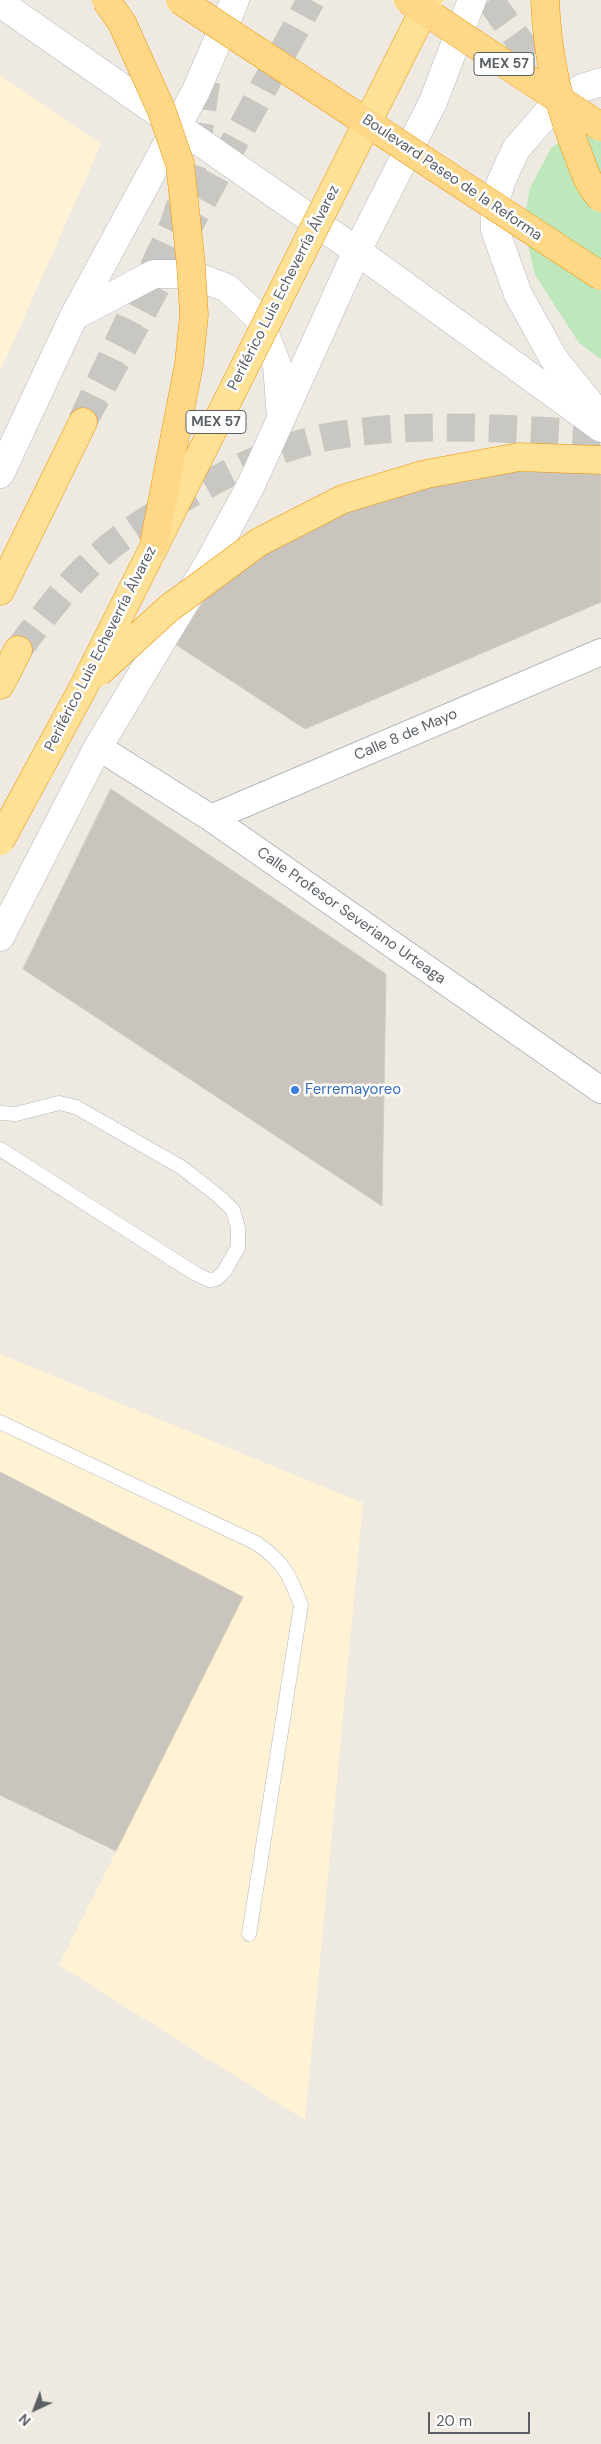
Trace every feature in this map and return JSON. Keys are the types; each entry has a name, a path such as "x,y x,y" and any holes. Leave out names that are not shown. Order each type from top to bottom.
{"highway":[{"path":"106,0 122,23 161,109 180,164 191,265 194,314 189,364 154,544"},
{"name":"Boulevard Paseo de la Reforma","path":"180,0 601,276"},
{"name":"MEX 57","path":"408,0 601,127"},
{"name":"Periférico Luis Echeverría Álvarez","path":"0,841 83,688 429,0"},
{"path":"545,0 546,34 565,122 591,188 601,198"},
{"path":"0,591 82,423"},
{"path":"83,688 168,609 258,542 343,499 426,474 520,457 601,460"},
{"path":"0,685 18,650"}],"street":[{"path":"4,457 74,316 196,91 235,0"},
{"path":"0,937 98,747 210,559 281,422 357,251 433,102 472,0"},
{"path":"0,3 178,124 601,428"},
{"path":"601,82 582,88 544,116 516,149 501,182 494,206 495,230 518,294 554,359 601,418"},
{"path":"74,316 154,274 191,274 228,288 258,317 277,365 281,422"},
{"name":"Calle 8 de Mayo","path":"210,818 601,652"},
{"name":"Calle Profesor Severiano Urteaga","path":"98,747 210,818 601,1090"}],"lane":[{"path":"0,1113 16,1114 59,1103 76,1107 181,1167 216,1194 232,1210 238,1228 238,1247 224,1272 216,1279 209,1280 196,1274 0,1149"},
{"path":"0,1422 256,1543 276,1557 292,1581 302,1605 248,1934"}],"shaded area":[{"path":"0,75 101,144 0,371"},
{"path":"0,1354 363,1503 305,2120 59,1965 116,1852 0,1795"}],"green space":[{"path":"601,114 601,359 579,343 535,275 523,224 530,188 551,148"}],"building":[{"path":"515,464 601,466 601,602 305,729 175,644 218,580 292,529 385,492"},
{"name":"Ferremayoreo","path":"111,789 386,974 382,1206 23,969"},
{"path":"0,1472 243,1597 116,1851 0,1795"}],"tunnel":[{"path":"83,422 311,0"},
{"path":"490,0 547,80 564,96"},
{"path":"82,421 174,224 195,158 208,69"},
{"path":"18,650 78,576 122,537 158,513 203,487 244,466 285,449 306,442 351,433 413,428 445,427 601,434"}],"place":[{"name":"Ferremayoreo","path":"295,1090"}]}
